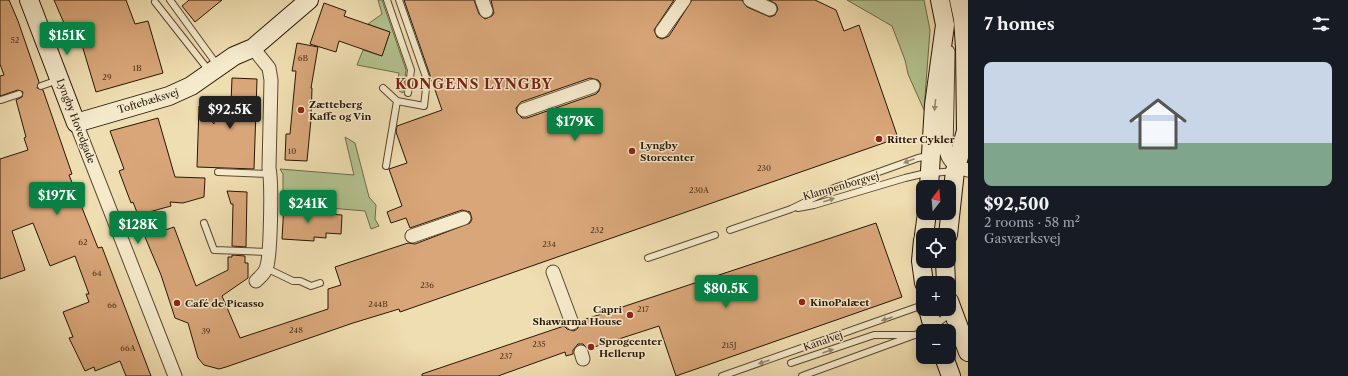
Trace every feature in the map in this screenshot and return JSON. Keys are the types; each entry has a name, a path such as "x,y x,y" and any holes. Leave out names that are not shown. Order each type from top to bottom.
{"street":[{"name":"Lyngby Hovedgade","path":"29,0 175,376"},
{"name":"Toftebæksvej","path":"234,56 246,39 291,0"},
{"name":"Toftebæksvej","path":"76,122 169,96 191,86 234,56 252,48 309,0"},
{"path":"662,31 684,0"},
{"path":"750,0 770,9"},
{"path":"940,0 945,24 934,105 951,166 948,228"},
{"path":"951,166 966,131 966,76 963,19 959,0"},
{"path":"252,48 269,68 271,80 268,252 266,268 256,281"},
{"path":"524,110 593,86"},
{"path":"412,236 464,218"},
{"path":"553,272 572,323"},
{"path":"955,316 968,352"},
{"path":"947,364 951,376"}],"lane":[{"path":"170,0 215,70"},
{"path":"387,0 411,70 408,94"},
{"path":"383,88 397,101 424,106 427,80 399,0"},
{"path":"155,2 215,70"},
{"path":"41,86 60,79"},
{"path":"1,100 19,94"},
{"path":"386,166 397,101"},
{"name":"Klampenborgvej","path":"791,209 834,188 918,158 951,166"},
{"name":"Klampenborgvej","path":"791,209 814,205 951,166"},
{"path":"218,172 270,174"},
{"path":"730,230 791,209"},
{"path":"204,223 214,250 268,252"},
{"path":"648,258 715,235"},
{"path":"266,268 293,281 300,281 311,286 320,283"},
{"name":"Kanalvej","path":"722,376 916,307"},
{"path":"934,324 941,316"},
{"path":"791,363 874,335 916,332"},
{"path":"802,376 916,335"}],"green space":[{"path":"378,0 382,0 406,70 403,93 399,91 397,84 399,73 357,65 363,50 382,56 390,32 368,24 382,14"},
{"path":"847,0 924,0 930,30 924,110 908,74 905,60 892,26"},
{"path":"345,137 355,143 369,197 376,205 375,219 379,226 371,229 365,211 283,204 283,174 280,169 354,175"}],"building":[{"path":"0,0 9,0 18,21 39,82 37,88 43,90 72,174 69,175 98,248 102,247 151,376 126,376 120,361 95,371 94,367 85,371 69,338 73,337 63,312 89,302 86,294 89,294 75,256 50,266 33,223 12,231 25,270 0,279 0,159 28,150 16,100 22,97 23,92 18,90 0,96 0,76 4,75 0,64"},
{"path":"54,0 126,0 135,24 148,21 163,73 96,92 79,35 70,37"},
{"path":"189,0 222,0 195,22 182,6"},
{"name":"Lyngby Storcenter","path":"404,0 474,0 479,14 485,19 492,16 494,13 491,0 674,0 654,30 657,37 662,39 669,36 692,0 742,0 747,7 770,17 775,15 778,9 776,4 769,0 815,0 836,10 844,31 859,25 898,138 400,312 399,309 353,323 219,369 204,365 198,358 188,323 175,318 161,275 145,237 174,227 196,286 228,270 228,257 232,257 232,255 245,256 245,263 248,263 248,278 222,296 240,338 328,309 328,289 341,285 335,267 408,243 415,244 470,223 472,219 470,212 462,210 410,228 406,218 391,223 387,212 402,206 389,169 407,163 396,132 397,126 442,110","holes":["590,78 598,80 601,84 599,91 596,94 527,118 522,118 517,113 516,108 521,102"]},
{"path":"324,3 346,11 344,16 390,32 382,56 339,41 336,52 310,44"},
{"path":"297,43 318,47 311,88 311,119 307,161 285,160 286,134 290,134 296,71 292,71"},
{"path":"232,78 257,79 254,169 197,167 199,106 214,124 215,101 231,102"},
{"path":"158,118 175,177 205,178 204,197 183,203 170,202 171,206 138,215 133,202 131,203 119,171 124,169 110,131"},
{"path":"227,191 247,192 246,247 232,246 233,204 231,204"},
{"path":"284,204 314,207 314,213 342,215 341,234 326,233 326,238 314,237 314,241 282,239"},
{"path":"876,223 902,297 676,376 659,326 588,349 583,344 578,344 573,350 573,354 566,356 565,352 498,376 422,376 422,374 564,326 567,329 574,331 578,328 580,321"}],"place":[{"name":"Zætteberg Kaffe og Vin","path":"301,110"},
{"name":"Ritter Cykler","path":"879,139"},
{"name":"Lyngby Storcenter","path":"632,151"},
{"name":"KinoPalæet","path":"802,302"},
{"name":"Café de Picasso","path":"177,303"},
{"name":"Capri Shawarma House","path":"630,315"},
{"name":"Sprogcenter Hellerup","path":"591,347"}],"district":[{"name":"KONGENS LYNGBY","path":"474,84"}]}
